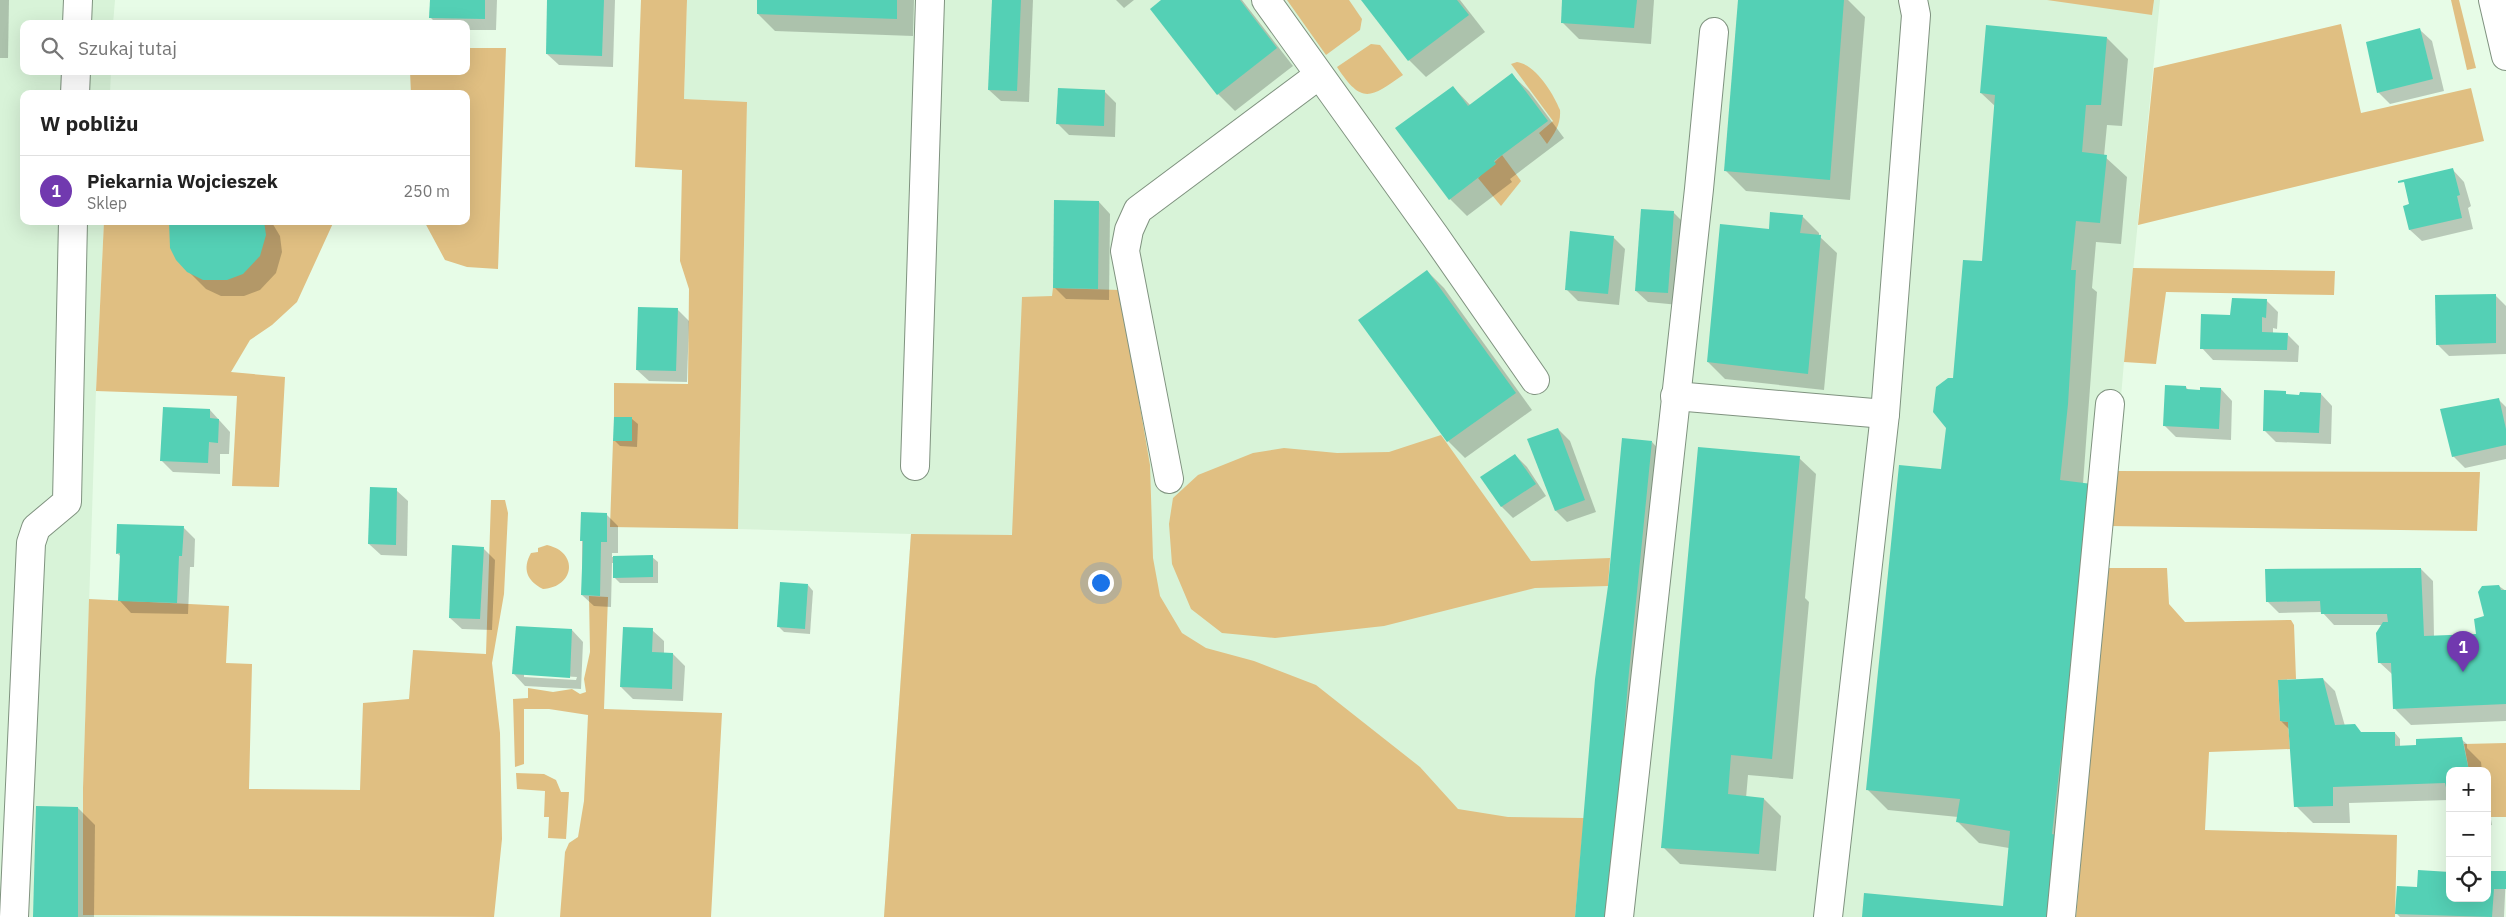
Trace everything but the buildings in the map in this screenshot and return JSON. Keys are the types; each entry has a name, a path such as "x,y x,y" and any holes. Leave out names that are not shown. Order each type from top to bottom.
{"street":[{"path":"77,20 78,0"},
{"path":"915,466 930,0"},
{"path":"1266,0 1535,380"},
{"path":"1828,917 1885,414 1916,15 1913,0"},
{"path":"2493,0 2506,56"},
{"path":"1619,917 1699,189 1714,32"},
{"path":"76,75 76,90"},
{"path":"1169,479 1125,251 1130,230 1138,210 1319,75"},
{"path":"14,917 9,821 31,542 36,528 67,502 73,225"},
{"path":"1675,396 1885,414"},
{"path":"2061,917 2110,404"}],"shaded area":[{"path":"0,0 115,0 113,20 20,20 20,75 111,75 110,90 20,90 20,225 104,225 96,391 83,788 84,915 164,917 0,917"},
{"path":"641,0 687,0 684,99 747,102 738,529 610,527 613,441 631,441 632,418 614,417 614,383 688,384 689,289 680,261 682,170 635,167"},
{"path":"687,0 2160,0 2124,362 2076,917 884,917 911,534 738,529 747,103 684,99"},
{"path":"1287,0 1349,0 1362,19 1360,30 1326,55"},
{"path":"2047,0 2154,0 2152,15"},
{"path":"2451,0 2459,0 2476,68 2467,70"},
{"path":"2341,24 2361,113 2471,88 2484,141 2138,225 2154,68"},
{"path":"1371,44 1380,45 1403,75 1382,89 1367,94 1353,88 1337,67"},
{"path":"470,48 506,48 498,269 467,267 445,260 426,225 470,225 470,90 411,90 410,75 470,75"},
{"path":"1517,62 1531,68 1537,74 1548,88 1560,110 1560,120 1557,128 1547,144 1539,133 1553,121 1511,64"},
{"path":"1502,155 1521,181 1501,206 1478,178"},
{"path":"104,225 332,225 297,302 272,325 250,340 231,372 285,377 279,487 232,486 237,396 96,391"},
{"path":"2133,268 2335,271 2334,295 2166,292 2156,364 2124,362"},
{"path":"1053,288 1120,290 1150,465 1153,558 1160,596 1182,633 1206,648 1254,661 1316,685 1420,767 1458,809 1508,817 1584,818 1575,917 884,917 911,534 1012,535 1022,297 1052,296"},
{"path":"1441,435 1531,561 1610,558 1608,586 1535,588 1384,626 1275,638 1222,633 1191,609 1172,564 1169,524 1173,498 1198,475 1253,453 1284,448 1337,453 1389,452"},
{"path":"2114,471 2480,472 2477,531 2109,526"},
{"path":"491,500 505,500 508,513 504,594 492,663 500,733 502,839 494,917 83,915 83,788 89,599 229,606 226,663 252,664 249,789 360,790 363,703 409,699 413,650 486,654"},
{"path":"547,545 557,549 564,555 568,561 569,569 567,576 562,582 554,587 543,589 530,578 527,564 531,553 538,552 538,548"},
{"path":"2106,568 2167,568 2169,604 2185,622 2291,620 2294,625 2296,679 2278,680 2280,721 2288,722 2290,749 2209,752 2205,830 2397,835 2395,917 2076,917"},
{"path":"589,596 608,597 604,709 722,713 711,917 560,917 565,852 569,843 578,837 584,801 588,715 549,709 524,709 524,764 515,767 513,699 528,698 528,688 553,692 572,689 580,694 586,692 584,679 590,652"},
{"path":"2506,743 2506,817 2491,817 2491,767 2468,767 2464,744"},
{"path":"516,773 544,774 556,780 561,792 569,792 566,839 548,838 549,817 544,817 545,791 517,789"}],"place":[{"name":"Piekarnia Wojcieszek","path":"2463,672"}]}
